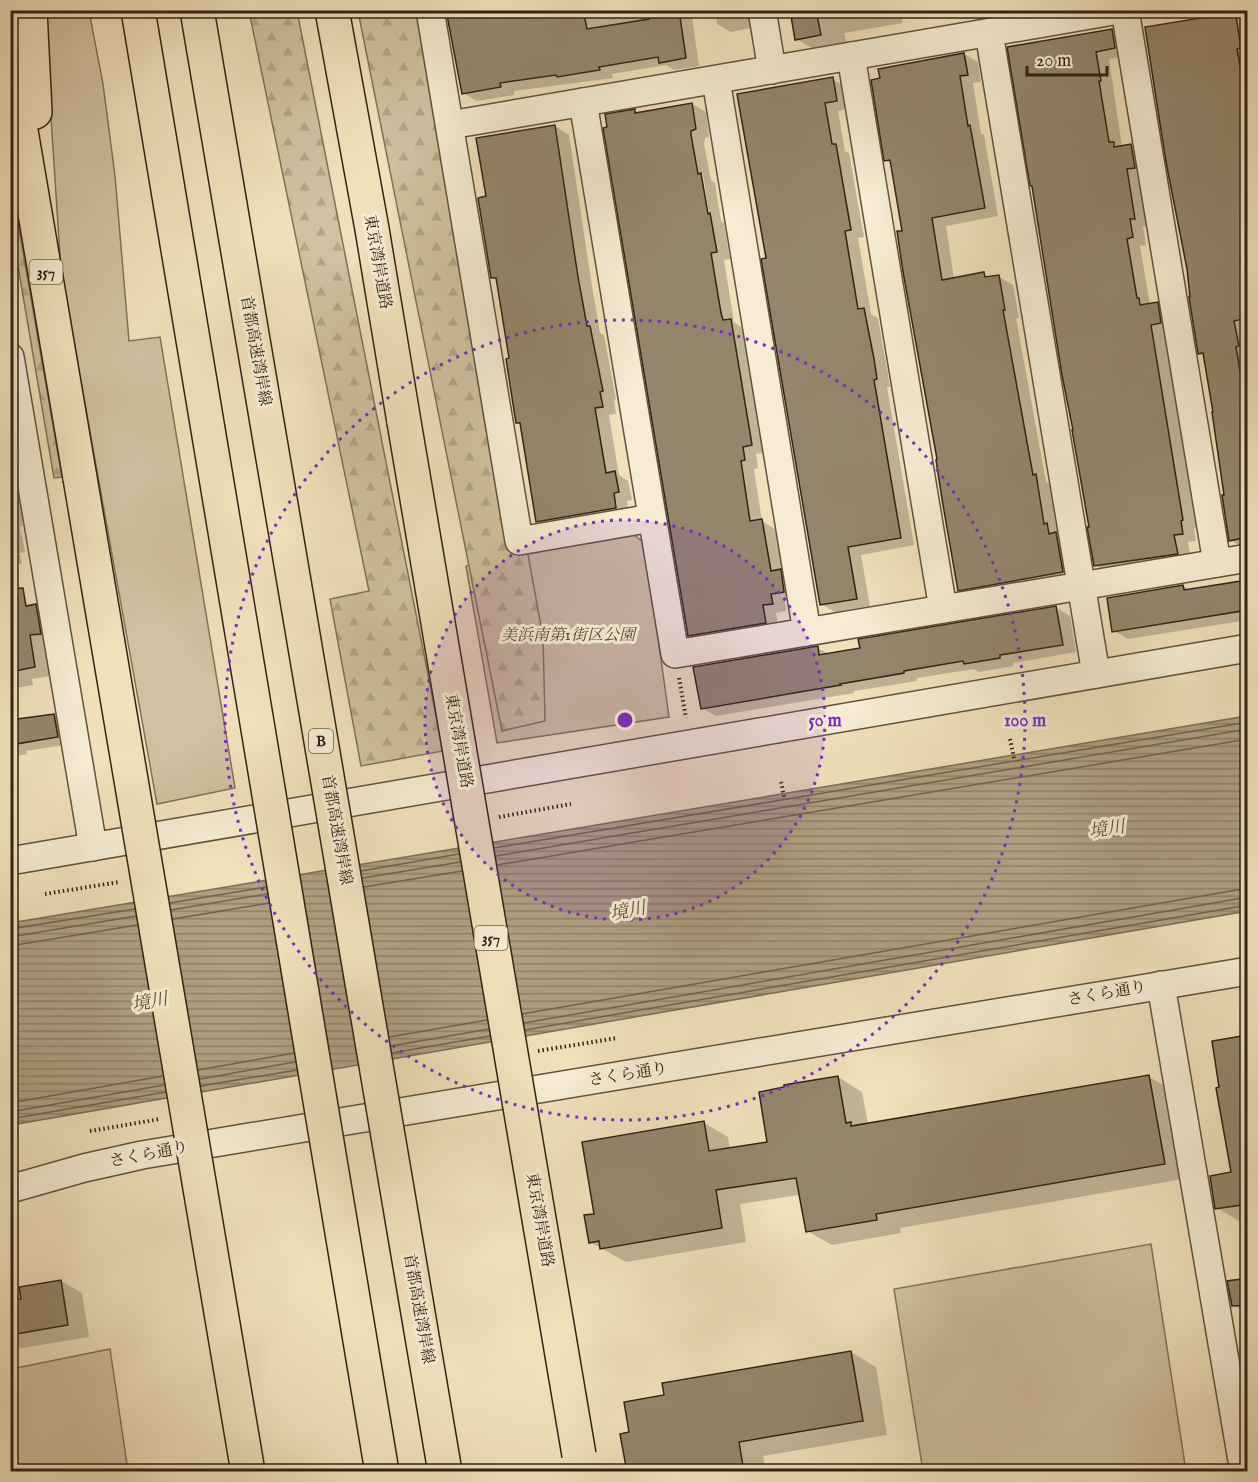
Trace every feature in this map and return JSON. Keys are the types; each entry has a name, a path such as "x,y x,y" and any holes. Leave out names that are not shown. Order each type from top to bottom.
{"highway":[{"path":"30,10 34,52 37,221"},
{"path":"138,10 382,1472"},
{"name":"首都高速湾岸線","path":"197,10 445,1472"},
{"name":"東京湾岸道路","path":"332,10 372,229 580,1463"},
{"name":"357","path":"10,66 248,1472"}],"street":[{"path":"430,10 519,541 652,518"},
{"path":"762,10 772,70"},
{"path":"450,125 1119,10"},
{"path":"1125,10 1217,563"},
{"path":"989,33 1096,674"},
{"path":"851,56 943,609"},
{"path":"716,80 807,632"},
{"path":"583,102 675,654 1248,558"},
{"path":"10,357 93,847"},
{"path":"10,861 1248,648"},
{"name":"さくら通り","path":"10,1189 84,1168 142,1155 1248,971"},
{"path":"1161,985 1244,1472"}],"path":[{"path":"675,654 687,723"},
{"path":"1244,706 1246,719"},
{"path":"1010,739 1014,758"},
{"path":"781,782 784,797"},
{"path":"498,817 571,804"},
{"path":"45,894 122,882"},
{"path":"538,1052 617,1038"},
{"path":"90,1131 162,1118"}],"green space":[{"path":"44,11 89,11 103,84 115,176 129,341 160,337 235,788 157,804 61,271"},
{"path":"249,11 297,11 443,751 361,766 330,599 369,591"},
{"path":"358,11 429,11 543,637 545,721 502,731"},
{"path":"10,177 62,477 54,478 11,225"},
{"name":"美浜南第1街区公園","path":"632,533 645,544 669,717 497,743 466,566"},
{"path":"1151,1244 1186,1471 923,1471 894,1289"},
{"path":"110,1349 128,1471 11,1471 11,1369"}],"water":[{"name":"境川","path":"1247,716 1247,911 11,1125 11,923"}],"building":[{"path":"446,10 583,10 587,29 649,19 648,10 679,10 686,58 659,63 658,57 599,67 600,70 500,83 501,87 462,94"},
{"path":"790,10 816,10 821,35 795,40"},
{"path":"1212,10 1235,10 1241,48 1237,49 1244,88 1241,88 1248,124 1248,318 1234,321 1245,400 1248,399 1248,537 1229,541 1213,412 1203,353 1198,354 1187,269 1166,162 1145,27 1213,16"},
{"path":"1112,29 1115,48 1096,52 1101,81 1099,81 1109,142 1114,142 1114,147 1131,144 1135,168 1127,169 1135,219 1130,219 1133,237 1127,239 1140,305 1158,302 1161,323 1151,325 1183,520 1181,521 1183,534 1174,535 1178,554 1094,566 1007,47"},
{"path":"964,53 968,75 960,76 985,208 932,218 942,280 984,272 985,277 999,275 1005,310 1003,310 1033,475 1036,474 1044,524 1047,523 1049,534 1056,532 1063,572 958,591 903,272 897,231 902,231 890,160 884,161 871,80 880,78 878,69"},
{"path":"833,77 837,101 825,103 832,144 836,144 851,230 845,231 858,309 864,308 874,359 877,379 874,380 901,538 848,547 857,599 820,605 761,259 766,258 737,94"},
{"path":"692,103 696,129 691,131 691,135 717,252 711,253 721,313 723,320 731,319 752,445 743,447 745,460 741,461 750,521 762,519 771,571 781,569 784,592 771,594 773,604 763,605 766,623 688,636 603,128 607,127 605,114 635,109 635,113"},
{"path":"555,125 578,277 603,391 600,392 603,407 595,408 606,473 615,471 619,492 614,493 616,508 536,522 520,423 516,423 506,359 509,358 496,278 491,278 478,198 486,196 476,138"},
{"path":"1248,580 1248,610 1112,632 1107,598 1183,585 1184,590"},
{"path":"23,588 26,606 36,604 41,634 30,635 35,667 10,672 10,589"},
{"path":"1056,606 1063,645 1000,655 1000,658 964,664 963,661 904,671 904,673 841,685 701,709 693,667 818,646 819,655 860,648 858,639"},
{"path":"54,714 58,737 10,745 10,720"},
{"path":"1248,1035 1248,1204 1215,1209 1210,1176 1231,1172 1216,1088 1219,1087 1212,1041"},
{"path":"1149,1075 1165,1164 876,1214 877,1220 806,1232 796,1178 716,1190 722,1228 600,1249 599,1241 589,1243 584,1215 594,1214 582,1142 704,1121 709,1151 767,1142 759,1092 784,1087 784,1085 838,1076 846,1123 851,1122 851,1126"},
{"path":"1248,1278 1248,1305 1232,1306 1227,1281"},
{"path":"61,1280 68,1325 10,1335 10,1300 21,1299 19,1287"},
{"path":"851,1351 863,1421 739,1442 744,1472 627,1472 620,1434 629,1432 624,1402 664,1395 662,1383"}]}
